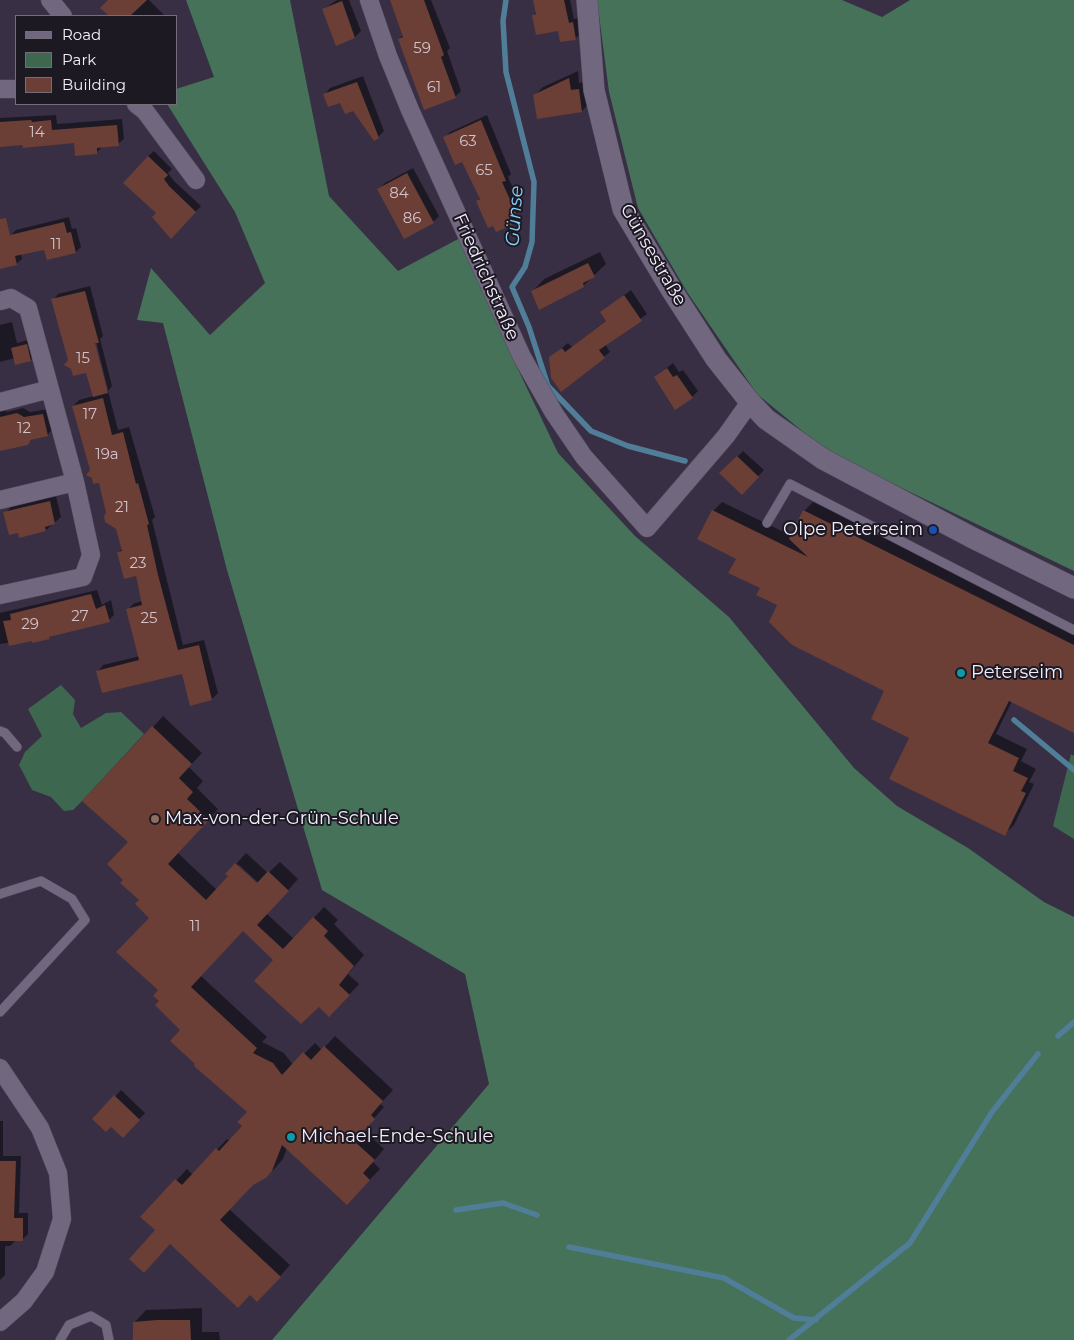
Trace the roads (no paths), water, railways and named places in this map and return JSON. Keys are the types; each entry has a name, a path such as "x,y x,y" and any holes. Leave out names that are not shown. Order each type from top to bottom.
{"street":[{"path":"50,0 62,15"},
{"name":"Friedrichstraße","path":"369,0 388,56 410,110 522,357 554,413 584,457 647,528 726,436 750,402"},
{"name":"Günsestraße","path":"587,0 594,90 623,208 671,289 716,359 750,402 766,419 823,459 973,538 1074,588"},
{"path":"0,89 15,89"},
{"path":"137,105 145,112 196,180"},
{"path":"0,301 11,298 28,308 75,482 91,555 83,577 0,595"},
{"path":"0,402 50,389"},
{"path":"0,500 75,482"},
{"path":"0,1068 40,1128 58,1173 62,1219 45,1272 24,1301 0,1322"}],"lane":[{"path":"767,523 790,484 1074,630"},
{"path":"0,731 5,733 17,747"},
{"path":"0,894 41,881 72,900 85,920 0,1012"},
{"path":"60,1340 69,1325 91,1316 106,1325 109,1340"}],"waterway":[{"name":"Günse","path":"506,0 503,21 506,72 534,182 532,242 525,267 512,287 529,327 548,386 591,431 628,446 685,461"},
{"name":"Günse","path":"1014,720 1074,770"},
{"path":"1058,1036 1074,1022"},
{"path":"789,1340 910,1243 992,1112 1038,1054"},
{"path":"456,1210 503,1203 537,1215"},
{"path":"569,1247 724,1278 794,1318 816,1320"}],"place":[{"name":"Olpe Peterseim","path":"933,530"},
{"name":"Peterseim","path":"961,673"},
{"name":"Max-von-der-Grün-Schule","path":"155,819"},
{"name":"Michael-Ende-Schule","path":"291,1137"}]}
